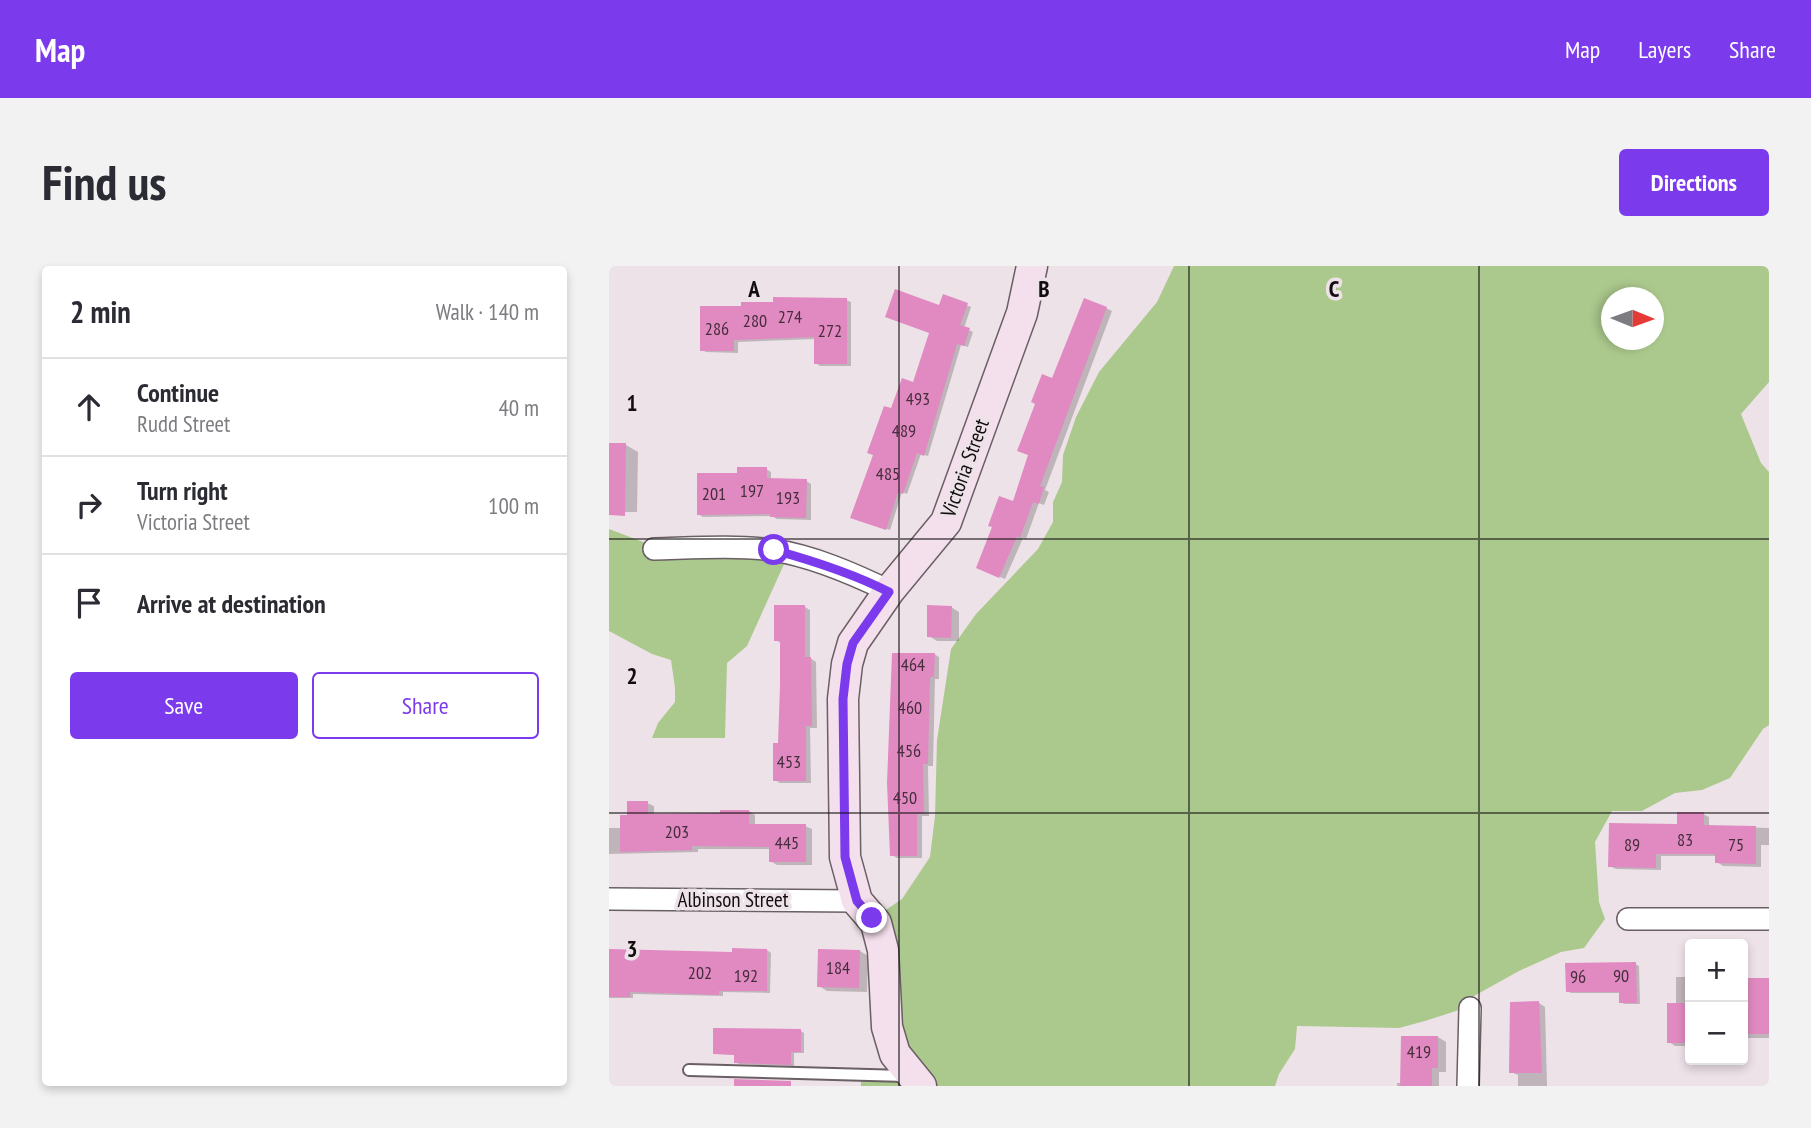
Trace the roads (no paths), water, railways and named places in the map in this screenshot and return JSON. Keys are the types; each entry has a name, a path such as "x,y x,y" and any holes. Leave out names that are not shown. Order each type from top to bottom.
{"street":[{"name":"Victoria Street","path":"916,1081 895,1054 887,1027 883,950 877,923 857,901 845,857 843,699 847,664 853,643 889,592 946,522 1022,313 1032,266"},
{"path":"654,548 774,550 815,561 889,592"},
{"name":"Albinson Street","path":"609,899 857,901"},
{"path":"1628,919 1769,919"},
{"path":"1468,1086 1470,1008"}],"lane":[{"path":"689,1070 916,1081"}]}
